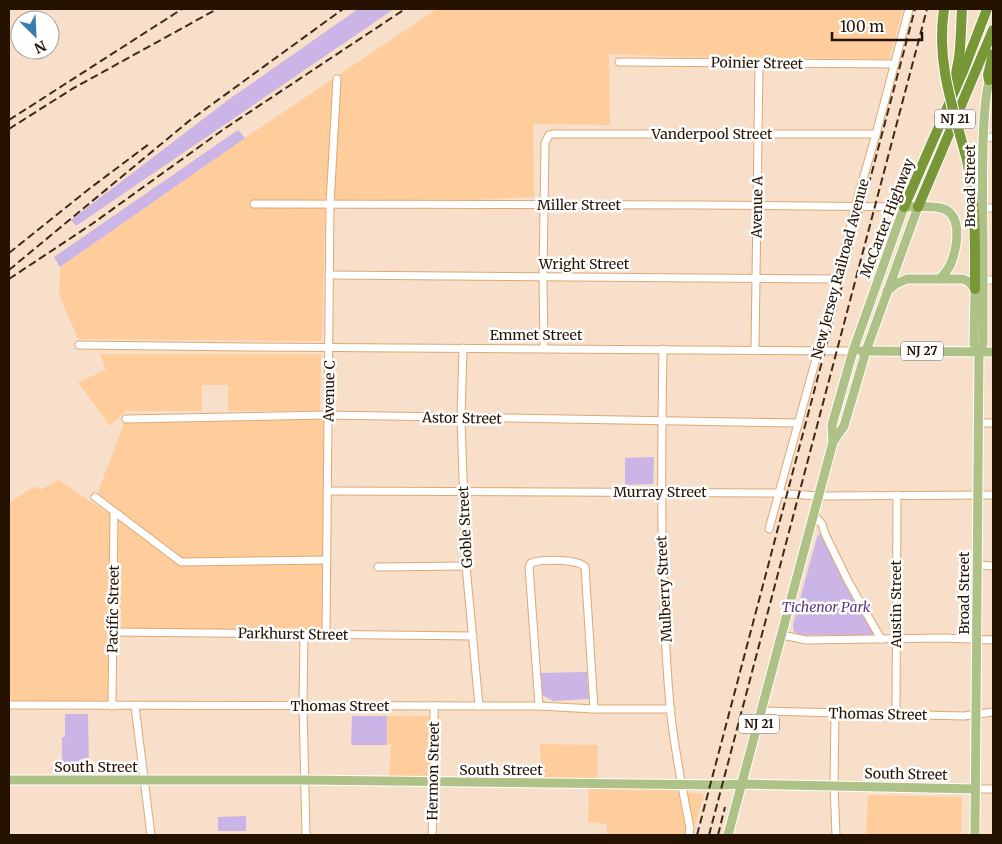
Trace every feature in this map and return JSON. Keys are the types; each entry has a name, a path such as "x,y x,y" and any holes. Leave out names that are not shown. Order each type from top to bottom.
{"highway":[{"path":"944,9 943,64 974,196 975,289"},
{"path":"955,90 962,9"},
{"name":"McCarter Highway","path":"904,207 955,90 987,9"},
{"name":"McCarter Highway","path":"918,207 993,30"},
{"path":"991,77 988,75 993,54"}],"main road":[{"name":"Broad Street","path":"974,835 979,351 983,344 984,138 986,98 991,77"},
{"path":"904,207 935,207 945,210 956,221 957,228 953,257 948,269 940,279"},
{"name":"McCarter Highway","path":"728,835 833,442 832,425 853,351 904,207"},
{"name":"McCarter Highway","path":"833,442 844,426 886,291 918,207"},
{"path":"886,291 900,281 940,279 963,279 969,282 975,289"},
{"name":"Broad Street","path":"975,289 974,344 979,351"},
{"name":"Emmet Street","path":"853,351 993,352"},
{"name":"South Street","path":"9,780 305,780 434,783 742,784 975,789"}],"street":[{"name":"New Jersey Railroad Avenue","path":"769,529 819,350 855,207 909,9"},
{"name":"Poinier Street","path":"619,62 895,64"},
{"name":"Avenue A","path":"755,350 759,63"},
{"name":"Avenue C","path":"326,634 330,204 337,79"},
{"name":"Vanderpool Street","path":"544,206 546,143 548,137 554,134 876,134"},
{"path":"984,138 993,137"},
{"name":"Miller Street","path":"254,204 904,207"},
{"path":"544,206 544,348"},
{"path":"983,208 993,208"},
{"name":"Wright Street","path":"329,275 838,279"},
{"path":"983,280 993,280"},
{"name":"Emmet Street","path":"79,345 853,351"},
{"name":"Goble Street","path":"463,348 461,418 466,566 479,706"},
{"name":"Mulberry Street","path":"663,350 661,492 663,587 670,708 689,831"},
{"name":"Astor Street","path":"126,419 328,415 799,423"},
{"path":"978,423 993,423"},
{"name":"Murray Street","path":"327,491 779,493 819,496 993,495"},
{"name":"Austin Street","path":"896,714 897,495"},
{"path":"95,497 182,562 326,560"},
{"name":"Pacific Street","path":"112,706 114,511"},
{"path":"814,515 822,524 825,534 857,598 881,639"},
{"path":"538,706 529,567 531,563 539,560 579,562 585,567 594,709"},
{"path":"978,565 993,566"},
{"path":"378,566 466,566"},
{"name":"Parkhurst Street","path":"113,632 472,636"},
{"path":"304,634 303,706 306,835"},
{"path":"782,635 806,640 943,638 993,640"},
{"name":"Thomas Street","path":"9,705 670,708"},
{"path":"135,706 151,835"},
{"name":"Hermon Street","path":"432,835 434,706"},
{"name":"Thomas Street","path":"762,711 964,716 993,712"},
{"path":"835,714 834,786 836,835"},
{"name":"South Street","path":"975,789 993,789"}],"shaded area":[{"path":"437,9 903,9 889,59 679,57 609,54 610,125 533,124 534,197 389,204 330,204 325,213 322,341 78,339 59,294 60,267 245,138"},
{"path":"100,354 321,354 320,411 228,411 228,385 202,385 202,411 126,411 110,426 78,382 106,370"},
{"path":"328,415 326,634 113,632 112,706 9,703 9,503 35,486 40,490 59,480 104,511 114,511 98,492 126,418"},
{"path":"387,716 434,716 430,782 389,781 391,744 387,744"},
{"path":"540,744 598,745 597,783 704,794 692,835 607,835 607,824 588,822 589,782 542,780"},
{"path":"868,795 962,797 961,835 866,835"}],"green space":[{"path":"358,9 394,9 76,226 71,220 228,100"},
{"path":"238,130 245,138 60,267 54,257"},
{"path":"654,457 653,484 625,485 625,458"},
{"name":"Tichenor Park","path":"821,532 856,605 874,633 872,635 802,635 794,632 793,625 817,537"},
{"path":"587,672 589,699 553,701 542,695 540,673"},
{"path":"65,714 88,714 89,769 62,768 62,737 65,737"},
{"path":"352,716 387,716 387,745 351,745"},
{"path":"246,816 246,831 218,831 218,817"}],"railway":[{"path":"9,120 182,9"},
{"path":"9,129 72,89 217,9"},
{"path":"9,270 189,121 343,9"},
{"path":"9,279 92,224 224,129 405,9"},
{"path":"697,835 915,9"},
{"path":"709,835 927,9"},
{"path":"9,253 149,144"},
{"path":"718,835 725,807"}]}
